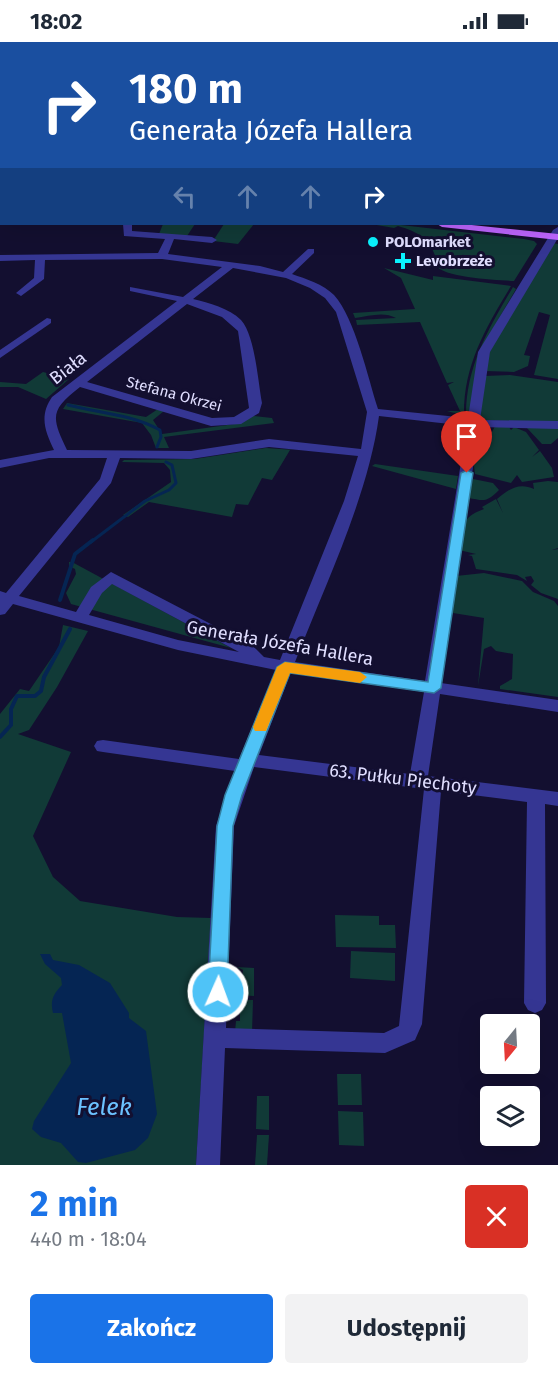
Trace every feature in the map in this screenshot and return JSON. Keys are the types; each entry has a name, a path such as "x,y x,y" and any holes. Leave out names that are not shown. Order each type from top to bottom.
{"main road":[{"path":"453,225 556,234"}],"street":[{"path":"128,225 127,234 212,240"},
{"path":"215,1038 385,1043 407,1033 411,1024 425,782 434,688 484,352 556,234"},
{"path":"162,256 171,236"},
{"path":"285,275 311,251"},
{"path":"2,260 162,256 285,275 320,290 339,307 373,412 366,453 351,501 246,763 225,826 208,1165"},
{"path":"21,293 39,279 40,259"},
{"name":"Biała","path":"62,454 50,426 49,413 56,400 231,265"},
{"name":"Stefana Okrzei","path":"77,383 211,422 234,422 252,413 256,403 242,326 225,312 134,289"},
{"path":"0,355 47,321"},
{"path":"373,412 473,423 558,425"},
{"path":"0,464 62,454 191,455 266,443 366,453"},
{"path":"3,601 106,480 115,454"},
{"path":"80,618 96,590 111,577 247,650 259,662"},
{"name":"Generała Józefa Hallera","path":"3,601 80,618 178,645 285,667 558,706"},
{"name":"63. Pułku Piechoty","path":"103,746 558,799"},
{"path":"535,1003 536,797"}],"green space":[{"path":"163,225 194,225 187,236 159,234"},
{"path":"223,225 253,225 238,244 213,241"},
{"path":"377,225 401,225 524,239 537,244 514,281 471,278 440,269 435,265 438,265 436,257 425,239 398,226 394,228"},
{"path":"553,243 558,244 558,379 534,375 550,315 539,312 524,355 530,356 528,366 514,372 485,371 490,351"},
{"path":"384,268 433,280 433,276 511,286 477,348 467,381 464,417 458,418 458,414 447,411 460,411 448,385 454,382 447,383 420,322 357,325 356,320 396,318 381,314 355,318 353,313 415,309 401,278"},
{"path":"513,287 516,289 495,325 469,415 466,415 470,380 475,364 488,333"},
{"path":"43,372 69,379 46,399 18,387 0,387 0,382 26,384"},
{"path":"510,375 558,382 558,423 481,420 478,417 485,376"},
{"path":"67,403 146,417 158,409 164,411 153,420 162,434 235,424 253,416 272,418 274,423 164,437 169,448 156,448 151,435 142,423 63,409"},
{"path":"495,426 509,427 511,430 514,427 526,432 539,450 532,457 540,451 552,468 554,477 522,482 517,475 511,483 475,474 473,458 480,459 482,455 477,453 481,452 476,449 476,443 487,432 492,432"},
{"path":"526,427 558,427 558,438 551,444 542,444"},
{"path":"266,448 294,450 290,450 272,480 262,478 248,505 236,504 232,517 149,502 128,517 123,515 171,482 170,470 164,463 122,462 124,460 195,459"},
{"path":"375,464 458,476 456,489 372,466"},
{"path":"473,479 493,483 499,490 487,499 468,498"},
{"path":"558,482 558,548 552,550 558,549 558,599 541,593 531,585 534,581 531,576 525,577 527,581 517,575 476,569 472,556 468,555 476,554 459,550 464,524 476,512 484,509 482,507 496,499 503,513 497,499 506,492 519,486 534,489 533,483"},
{"path":"69,562 231,648 71,604 66,593 76,574 75,569 69,566"},
{"path":"484,573 522,581 533,592 554,601 558,606 558,697 500,689 500,686 512,679 513,654 496,651 491,646 484,649 478,686 484,618 453,613 450,620 456,576"},
{"path":"63,625 88,631 57,687 29,730 18,734 71,752 33,836 53,877 80,901 177,917 211,918 196,1165 0,1165 0,714 20,689 29,691 59,647"},
{"path":"335,915 379,916 379,925 395,925 396,948 336,947"},
{"path":"351,951 395,953 395,981 350,978"},
{"path":"237,967 254,968 254,996 238,995 241,992 243,970"},
{"path":"237,1000 253,1000 252,1032 235,1032 236,1021 240,1021 240,1001"},
{"path":"337,1074 361,1074 362,1105 338,1105"},
{"path":"257,1096 269,1096 269,1130 256,1129"},
{"path":"338,1111 363,1112 364,1146 339,1145"},
{"path":"257,1135 269,1135 267,1165 255,1165"}],"water":[{"name":"Felek","path":"40,954 50,954 53,960 79,965 110,983 129,1013 129,1018 146,1031 157,1114 148,1138 135,1150 86,1163 78,1162 61,1143 41,1137 32,1129 34,1121 71,1063 62,1013 53,1013 52,1009 53,998 62,985 61,978 45,964"}],"waterway":[{"path":"68,405 138,420 160,430 161,437 157,447"},
{"path":"91,542 145,501 169,490 176,483 172,465 166,462"},
{"path":"60,600 75,554 93,540"},
{"path":"0,737 11,725 11,709 17,696 35,696 41,691 44,677 70,629"}],"slow traffic":[{"path":"260,727 285,667 360,677"}],"place":[{"name":"POLOmarket","path":"373,242"},
{"name":"Levobrzeże","path":"403,261"}],"route":[{"path":"218,992 225,826 234,795 285,667 434,688 457,525 467,473"}]}
